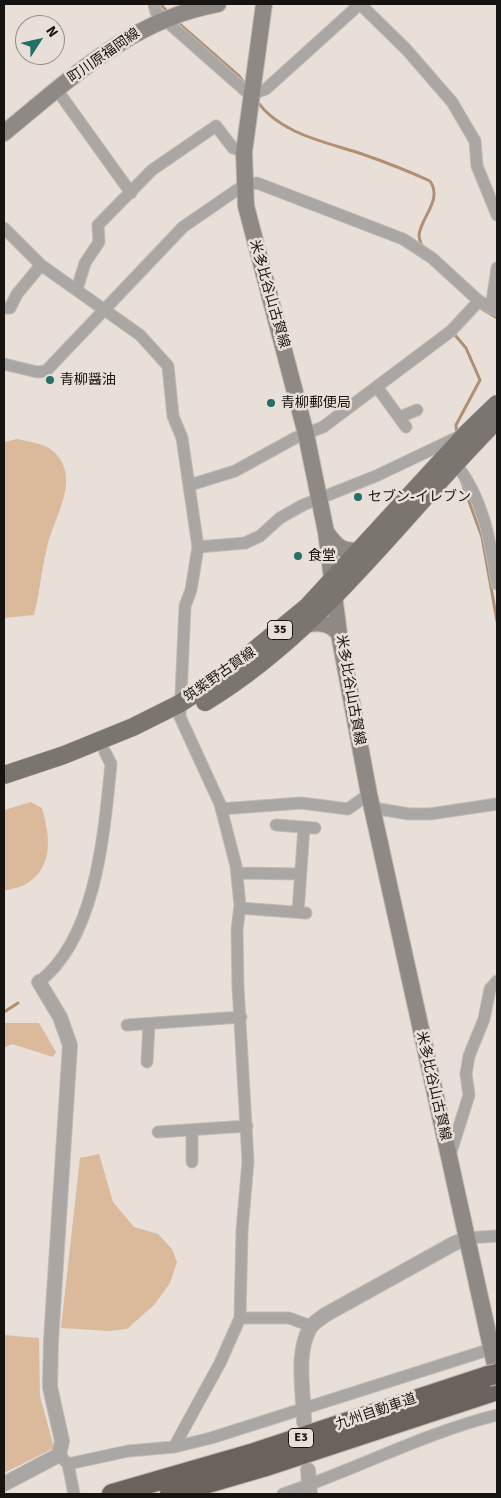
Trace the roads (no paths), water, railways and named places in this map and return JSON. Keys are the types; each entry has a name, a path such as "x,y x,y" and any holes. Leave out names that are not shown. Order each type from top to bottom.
{"highway":[{"name":"九州自動車道","path":"112,1494 494,1381"},
{"name":"九州自動車道","path":"170,1494 272,1464 494,1381"}],"main road":[{"name":"町川原福岡線","path":"4,133 57,90 128,38 167,19 218,4"},
{"name":"米多比谷山古賀線","path":"264,4 250,95 244,152 244,185 250,229 306,434 320,499 340,634 371,801 491,1349 494,1381"},
{"name":"筑紫野古賀線","path":"4,788 105,752 259,665 305,625 360,550 467,433 497,404"},
{"name":"筑紫野古賀線","path":"4,775 179,710 252,653 306,607 334,587 497,420"},
{"path":"326,532 339,548 346,551 360,550"},
{"path":"305,625 325,624 334,627 340,634"}],"street":[{"path":"154,4 156,12 167,19 250,95 266,89 360,4 406,49 452,102 475,141 477,166 497,215"},
{"path":"57,90 131,193"},
{"path":"77,289 84,263 99,242 98,225 152,170 216,126 233,148 244,152"},
{"path":"4,364 37,372 46,371 183,227 244,185 257,183 403,239 432,258 479,301 494,309 497,268"},
{"path":"4,228 40,265 77,289 79,294 140,335 168,366 173,416 182,438 190,485 198,547 191,590 185,606 179,710 221,809 228,829 237,873 240,908 237,930 238,968 248,1161 242,1231 240,1318 220,1364 174,1447"},
{"path":"4,308 10,308 17,294 40,265"},
{"path":"190,485 235,471 295,438 323,428 451,331 479,301"},
{"path":"377,387 403,422 417,410"},
{"path":"198,547 245,543 260,536 280,518 303,505 467,433"},
{"path":"456,464 465,475 486,522 497,584"},
{"path":"74,1494 65,1463 50,1387 51,1341 70,1045 60,1016 39,982 53,971 74,937 98,870 111,764 105,752"},
{"path":"221,809 301,803 348,809 371,801 409,814 430,814 497,804"},
{"path":"240,908 302,913 300,874 309,827 276,825"},
{"path":"237,873 300,874"},
{"path":"449,1156 469,1095 466,1074 470,1056 484,1018 490,989 497,981"},
{"path":"127,1025 241,1018"},
{"path":"147,1062 150,1024"},
{"path":"158,1132 247,1126"},
{"path":"192,1130 192,1162"},
{"path":"304,1414 302,1358 305,1340 311,1326 342,1306 453,1244 467,1238 497,1236"},
{"path":"240,1318 289,1318 311,1326"},
{"path":"4,1484 65,1463 128,1451 174,1447 304,1414 491,1349"},
{"path":"283,1494 309,1490 465,1423 497,1415"},
{"path":"308,1470 309,1490"}],"waterway":[{"path":"160,4 168,12"},
{"path":"176,21 239,76 245,84"},
{"path":"257,101 278,122 291,129 319,141 379,160 430,181 434,195 433,202 419,235 422,247"},
{"path":"479,307 497,318"},
{"path":"455,335 466,348 480,380 456,425 457,436"},
{"path":"460,477 482,537 497,621"},
{"path":"4,1012 18,1003"}],"place":[{"name":"青柳醤油","path":"50,380"},
{"name":"青柳郵便局","path":"271,403"},
{"name":"セブン-イレブン","path":"358,497"},
{"name":"食堂","path":"298,556"}]}
